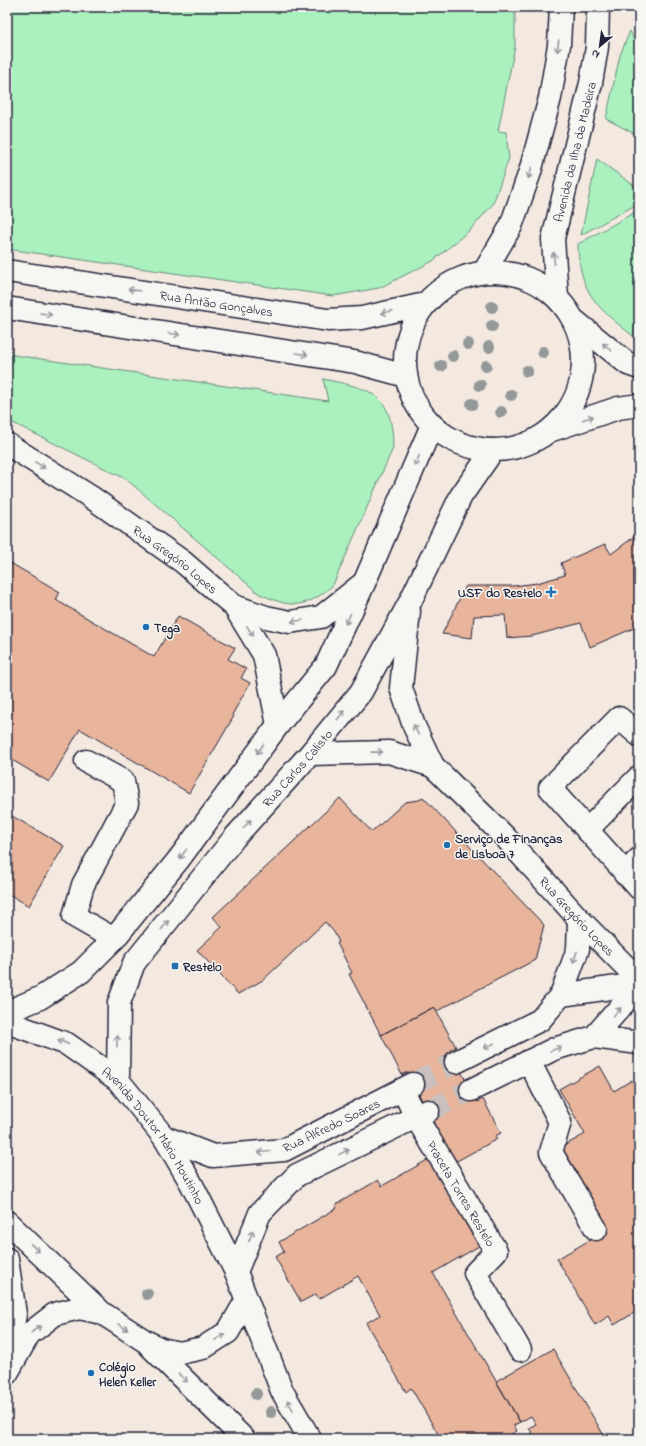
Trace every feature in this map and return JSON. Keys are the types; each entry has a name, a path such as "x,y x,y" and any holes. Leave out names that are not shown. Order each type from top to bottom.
{"street":[{"path":"484,272 511,226 530,172 550,98 559,45 560,7"},
{"name":"Avenida da Ilha da Madeira","path":"557,297 553,239 591,83 597,47 598,7"},
{"name":"Rua Antão Gonçalves","path":"7,271 328,320 362,318 425,304"},
{"path":"639,368 628,364 575,321 557,297 535,282 510,273 484,272 462,277 442,288 425,304 412,326 406,350 406,376 415,403 432,425 450,439 464,444 493,450 524,446 551,431 618,408 639,406"},
{"path":"7,308 355,362 406,376"},
{"path":"551,431 571,408 582,379 584,349 575,321"},
{"path":"7,1012 40,998 81,972 114,939 179,859 278,725 326,666 365,581 432,425"},
{"name":"Rua Gregório Lopes","path":"7,444 91,497 183,562 234,606 264,655 278,725"},
{"name":"Rua Carlos Calisto","path":"118,1080 119,1003 134,963 235,837 310,754 361,692 410,602 461,496 493,450"},
{"path":"234,606 266,617 290,622 321,617 365,581"},
{"path":"410,602 401,688 414,726 433,766"},
{"path":"634,874 587,830 550,788 619,718 639,735"},
{"path":"310,754 389,752 433,766"},
{"path":"86,761 123,781 128,803 83,884 74,916 114,939"},
{"name":"Rua Gregório Lopes","path":"433,766 505,837 579,919 639,980"},
{"path":"587,830 639,777"},
{"path":"456,1062 540,1020 561,995 578,949 579,919"},
{"path":"561,995 639,985"},
{"path":"594,1037 639,985"},
{"name":"Avenida Doutor Mário Moutinho","path":"7,1022 67,1044 118,1080 164,1137 191,1183 236,1272 282,1391 310,1439"},
{"path":"471,1090 554,1049 594,1037 639,1043"},
{"path":"529,1061 560,1122 551,1152 596,1229"},
{"name":"Rua Alfredo Soares","path":"164,1137 213,1156 284,1150 408,1087 422,1114"},
{"path":"236,1272 260,1213 297,1175 422,1114"},
{"name":"Praceta Torres Restelo","path":"422,1114 496,1251 475,1274 520,1350"},
{"path":"7,1222 102,1314 145,1341 161,1349 179,1353 203,1348 228,1332 246,1301"},
{"path":"7,1259 15,1314 7,1363"},
{"path":"7,1373 29,1334 55,1314 79,1308 102,1314"},
{"path":"145,1341 244,1439"}],"green space":[{"path":"7,7 515,7 515,46 498,131 506,132 509,158 493,204 471,229 433,261 379,288 333,296 7,249"},
{"path":"630,31 637,53 639,67 639,136 606,119 620,55"},
{"path":"597,159 639,189 639,203 581,235"},
{"path":"639,210 639,309 633,336 609,317 592,298 582,275 578,244"},
{"path":"7,354 328,401 323,379 354,386 366,390 376,396 384,404 389,415 392,429 393,448 333,585 315,599 298,604 280,602 258,593 126,479 7,420"}],"building":[{"name":"USF do Restelo","path":"639,533 639,625 634,628 590,647 581,623 532,636 507,638 505,615 474,616 472,638 442,634 466,586 513,586 537,583 565,575 561,563 605,544 611,554"},
{"path":"7,561 60,592 56,600 154,657 178,616 235,648 228,659 246,669 241,678 250,683 232,715 234,716 189,793 80,729 49,782 7,757"},
{"path":"423,797 544,925 535,960 437,1011 434,1007 381,1035 349,974 352,973 337,943 339,942 334,932 325,922 263,980 238,994 197,950 222,927 213,917 340,798 372,832 405,802 419,800"},
{"path":"12,816 64,846 29,906 7,893 7,825"},
{"path":"434,1007 456,1047 450,1050 477,1102 483,1099 501,1133 495,1136 497,1139 455,1162 429,1128 435,1125 407,1072 402,1075 381,1035"},
{"path":"600,1066 614,1091 632,1080 639,1091 639,1310 614,1325 609,1316 595,1325 557,1259 609,1229 562,1147 585,1134 559,1089"},
{"path":"429,1159 479,1246 433,1273 520,1422 514,1425 517,1431 503,1439 441,1439 411,1388 406,1392 366,1323 380,1315 358,1276 319,1299 316,1294 301,1302 275,1257 284,1252 279,1242 337,1208 335,1205 378,1180 382,1186"},
{"path":"553,1349 606,1439 536,1439 529,1428 536,1424 531,1416 520,1422 496,1381"}],"tunnel":[{"path":"413,1084 456,1062"},
{"path":"428,1111 471,1090"}],"place":[{"name":"USF do Restelo","path":"551,592"},
{"name":"Tega","path":"146,627"},
{"name":"Serviço de Finanças de Lisboa 7","path":"447,845"},
{"name":"Restelo","path":"175,966"},
{"name":"Colégio Helen Keller","path":"91,1373"}]}
